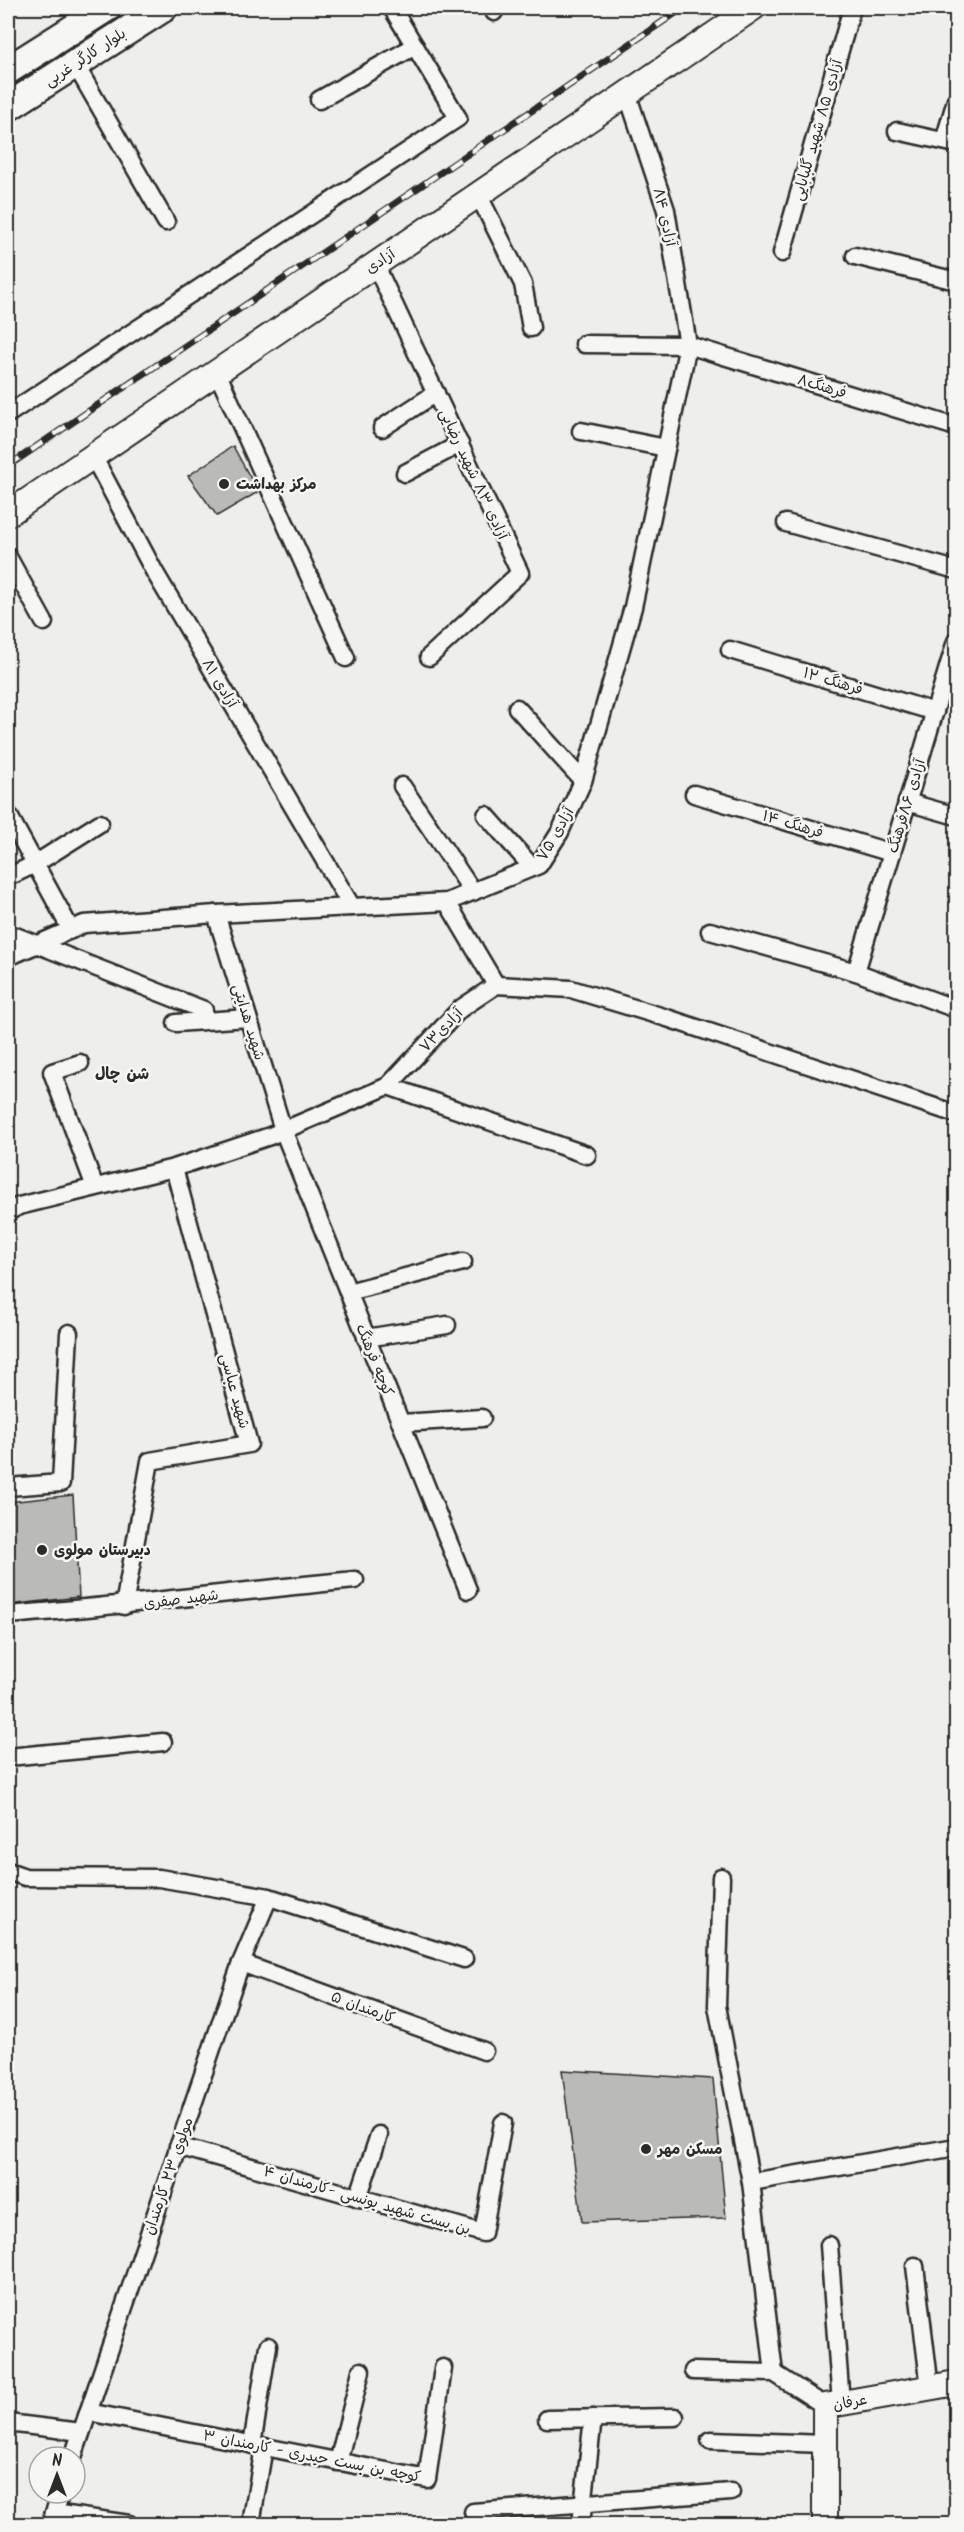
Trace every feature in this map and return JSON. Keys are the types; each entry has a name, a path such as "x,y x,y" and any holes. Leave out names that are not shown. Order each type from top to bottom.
{"main road":[{"name":"بلوار کارگر غربی","path":"8,70 106,8"},
{"name":"بلوار کارگر غربی","path":"8,107 156,9"}],"street":[{"path":"8,414 458,118 392,8"},
{"name":"آزادی","path":"8,514 753,8"},
{"name":"آزادی ۸۵ شهید گلبابایی","path":"782,253 852,8"},
{"path":"319,100 415,46"},
{"path":"75,64 166,222"},
{"name":"آزادی ۸۴","path":"627,93 666,210 688,345"},
{"path":"897,131 950,142 957,100"},
{"path":"478,194 513,259 523,284 531,328"},
{"path":"855,256 957,281"},
{"name":"آزادی ۸۳ شهید رضایی","path":"375,264 520,573 429,657"},
{"name":"فرهنگ۸","path":"584,344 688,345 957,427"},
{"name":"آزادی ۷۵","path":"8,957 84,924 216,914 447,902 539,865 560,832 584,781 633,607 688,345"},
{"path":"217,372 346,658"},
{"path":"382,428 436,393"},
{"path":"581,431 666,448"},
{"path":"405,473 460,444"},
{"name":"آزادی ۸۱","path":"93,456 154,571 352,907"},
{"path":"786,523 957,570"},
{"path":"8,557 44,622"},
{"name":"آزادی ۸۶فرهنگ","path":"856,972 935,712 953,667 957,641"},
{"name":"فرهنگ ۱۲","path":"730,650 935,712"},
{"path":"517,708 584,781"},
{"path":"402,786 472,892"},
{"name":"فرهنگ ۱۴","path":"694,794 892,853"},
{"path":"907,802 957,816"},
{"path":"8,814 71,930"},
{"path":"486,815 532,867"},
{"path":"8,877 35,864 100,823"},
{"path":"447,902 496,985 571,988 667,1017 957,1114"},
{"name":"شهید هدایتی","path":"216,914 283,1130"},
{"path":"710,931 856,972 957,1009"},
{"path":"8,933 204,1010"},
{"name":"آزادی۷۳","path":"8,1212 19,1206 174,1168 283,1130 388,1086 460,1009 496,985"},
{"path":"176,1023 248,1018"},
{"path":"80,1063 52,1072 95,1187"},
{"path":"388,1086 587,1155"},
{"name":"کوچه فرهنگ","path":"283,1130 468,1590"},
{"name":"شهید عباسی","path":"124,1606 150,1461 249,1444 174,1168"},
{"path":"348,1292 463,1262"},
{"path":"366,1338 447,1325"},
{"path":"8,1487 61,1483 69,1333"},
{"path":"400,1423 482,1418"},
{"name":"شهید صفری","path":"8,1615 124,1606 230,1592 355,1580"},
{"path":"8,1757 164,1742"},
{"path":"8,1871 25,1877 159,1878 269,1896 464,1959"},
{"path":"722,1877 717,2006 751,2182 774,2373"},
{"name":"مولوی ۲۳ کارمندان","path":"77,2445 241,1963 269,1896"},
{"name":"کارمندان ۵","path":"241,1963 484,2051"},
{"name":"بن بست شهید یونسی -کارمندان ۴","path":"178,2146 483,2233 503,2123"},
{"path":"358,2198 379,2135"},
{"path":"751,2182 957,2147"},
{"path":"693,2371 774,2373 833,2405 829,2245"},
{"path":"915,2266 930,2388"},
{"path":"251,2524 268,2346"},
{"name":"کوچه بن بست حیدری - کارمندان ۳","path":"88,2412 427,2479 443,2368"},
{"path":"338,2462 361,2371"},
{"name":"عرفان","path":"825,2524 825,2444 833,2405 957,2383"},
{"path":"547,2420 675,2417"},
{"path":"581,2524 593,2418"},
{"path":"8,2423 81,2432"},
{"path":"710,2440 825,2444"},
{"path":"473,2512 731,2492"},
{"path":"52,2519 129,2524"}],"building":[{"name":"مرکز بهداشت","path":"233,446 258,492 217,516 188,476"},
{"name":"دبیرستان مولوی","path":"73,1495 79,1597 8,1605 8,1502"},
{"name":"مسکن مهر","path":"562,2070 713,2079 726,2218 582,2222"}],"railway":[{"path":"8,466 683,8"}],"place":[{"name":"مرکز بهداشت","path":"224,484"},
{"name":"دبیرستان مولوی","path":"42,1550"},
{"name":"مسکن مهر","path":"646,2149"}],"district":[{"name":"شن چال","path":"122,1073"}]}
